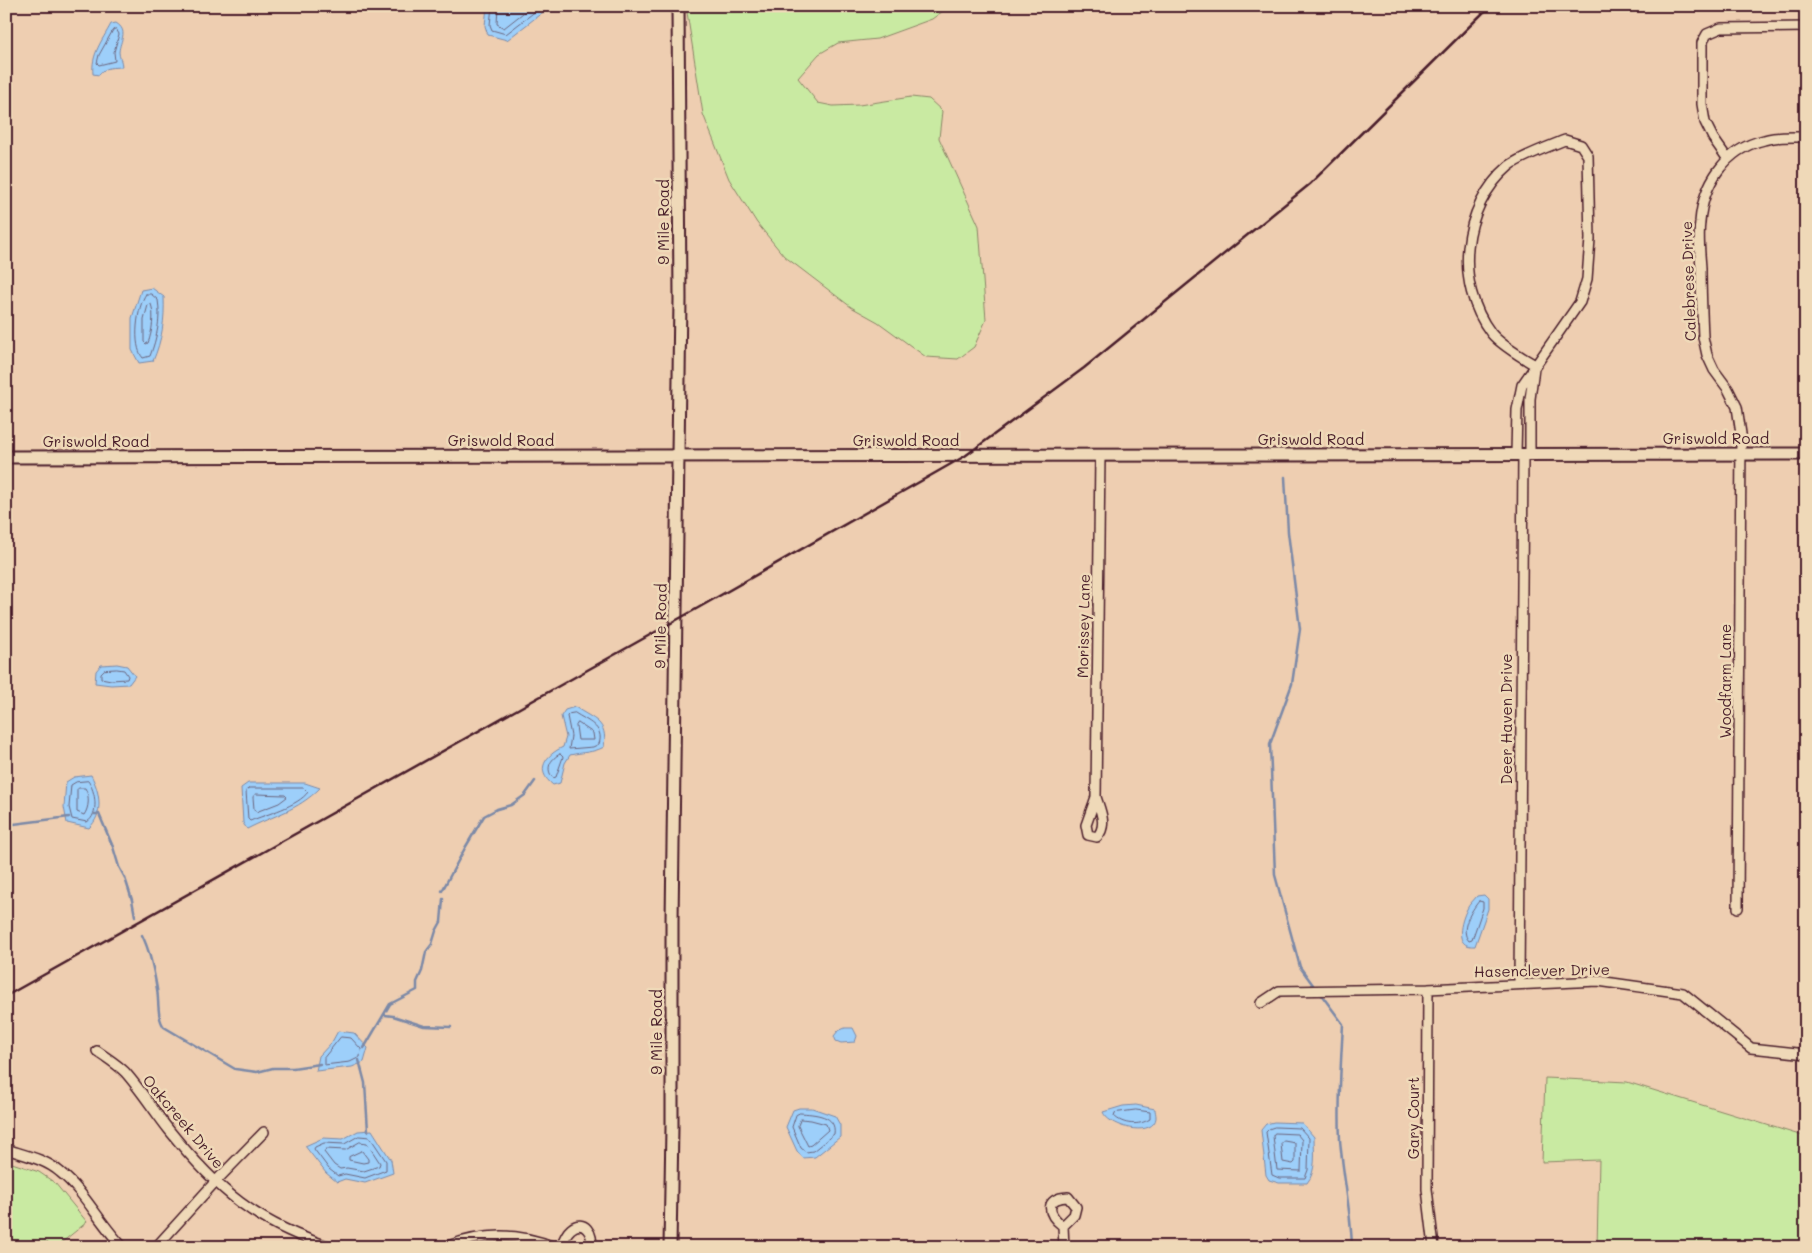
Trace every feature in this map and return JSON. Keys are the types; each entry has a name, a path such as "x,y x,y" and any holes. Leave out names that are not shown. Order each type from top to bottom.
{"street":[{"name":"9 Mile Road","path":"670,1247 680,299 678,6"},
{"path":"1727,158 1713,138 1705,122 1702,104 1702,44 1708,34 1721,28 1806,27"},
{"name":"Calebrese Drive","path":"1740,454 1741,434 1737,407 1728,389 1714,370 1707,355 1703,337 1700,222 1704,199 1710,183 1727,158 1742,148 1762,140 1778,137 1806,137"},
{"path":"1523,454 1517,402 1522,385 1534,365 1580,302 1587,279 1590,239 1588,156 1581,145 1564,140 1510,166 1484,196 1470,230 1466,262 1474,302 1492,334 1534,365"},
{"path":"1523,454 1534,365"},
{"name":"Deer Haven Drive","path":"1519,984 1523,454"},
{"name":"Woodfarm Lane","path":"1738,908 1740,454"},
{"name":"Griswold Road","path":"6,457 1806,454"},
{"name":"Morissey Lane","path":"1096,797 1100,455"},
{"name":"Hasenclever Drive","path":"1261,1003 1279,991 1428,989 1598,981 1683,993 1751,1048 1806,1054"},
{"name":"Gary Court","path":"1428,989 1427,1188 1434,1247"},
{"name":"Oakcreek Drive","path":"98,1051 125,1072 186,1151 227,1193 270,1222 292,1233 331,1247"},
{"path":"156,1247 264,1132"},
{"path":"6,1149 36,1159 60,1172 122,1246"},
{"path":"561,1247 571,1229 579,1226 587,1228 591,1233 591,1247"},
{"path":"1063,1226 1064,1247"},
{"path":"445,1247 479,1236 493,1236 522,1237 554,1247"}],"green space":[{"path":"686,6 950,6 932,19 877,39 838,43 819,54 798,78 818,103 833,106 859,105 911,97 929,99 942,111 939,138 979,226 986,320 974,347 958,359 926,357 878,322 851,307 784,256 757,223 729,179 703,114"},
{"path":"1545,1078 1627,1082 1806,1137 1806,1247 1597,1247 1599,1160 1542,1162"},
{"path":"6,1161 39,1172 55,1183 87,1222 56,1247 52,1247 47,1242 36,1247 6,1247"}],"water":[{"path":"487,6 561,6 558,11 543,12 507,40 488,35 485,26"},
{"path":"116,23 120,26 123,33 119,52 122,67 107,69 99,75 93,74 94,60 98,48 111,24"},
{"path":"152,288 164,297 162,330 153,361 139,363 132,350 132,318 141,290"},
{"path":"117,664 127,666 135,676 129,684 111,685 95,683 96,671 101,665"},
{"path":"575,707 602,726 605,738 604,747 570,755 565,763 560,783 553,785 544,774 544,763 552,754 563,747 566,737 561,716 565,710"},
{"path":"91,775 97,788 99,803 99,810 94,822 89,828 67,823 64,807 66,782 74,777"},
{"path":"248,783 305,783 320,788 303,802 247,829 243,823 241,788"},
{"path":"1484,895 1488,899 1488,909 1475,946 1468,945 1464,943 1460,933 1463,920 1468,907 1477,896"},
{"path":"845,1028 853,1028 857,1036 855,1042 841,1043 836,1041 834,1036 838,1031"},
{"path":"338,1031 354,1033 368,1048 364,1062 352,1067 316,1071 319,1056 332,1042"},
{"path":"1136,1105 1155,1109 1156,1117 1154,1123 1140,1129 1131,1128 1122,1126 1107,1118 1103,1112 1123,1106"},
{"path":"812,1108 835,1116 840,1125 840,1137 815,1157 803,1158 797,1151 786,1127 793,1110"},
{"path":"1274,1122 1302,1123 1314,1137 1314,1167 1307,1183 1279,1183 1269,1180 1266,1175 1261,1130 1266,1124"},
{"path":"372,1130 391,1160 393,1173 365,1183 345,1179 337,1182 326,1173 305,1146 323,1138 343,1139 358,1131"}],"waterway":[{"path":"1285,477 1288,532 1300,629 1292,684 1270,744 1275,875 1300,967 1316,989"},
{"path":"442,891 484,816 497,809 511,805 525,795 535,781"},
{"path":"94,814 99,814 113,847 119,867 125,878 135,916"},
{"path":"6,825 69,817"},
{"path":"364,1048 390,1004 417,990 417,982 422,971 426,952 432,944 441,922 443,899"},
{"path":"142,935 153,968 159,1014 164,1027 235,1069 257,1072 273,1068 293,1068 320,1064"},
{"path":"1320,993 1343,1024 1340,1140 1352,1247"},
{"path":"385,1015 424,1026 451,1027"},
{"path":"359,1060 365,1083 368,1131"}],"railway":[{"path":"6,996 965,456 1084,368 1310,184 1490,6"}]}
